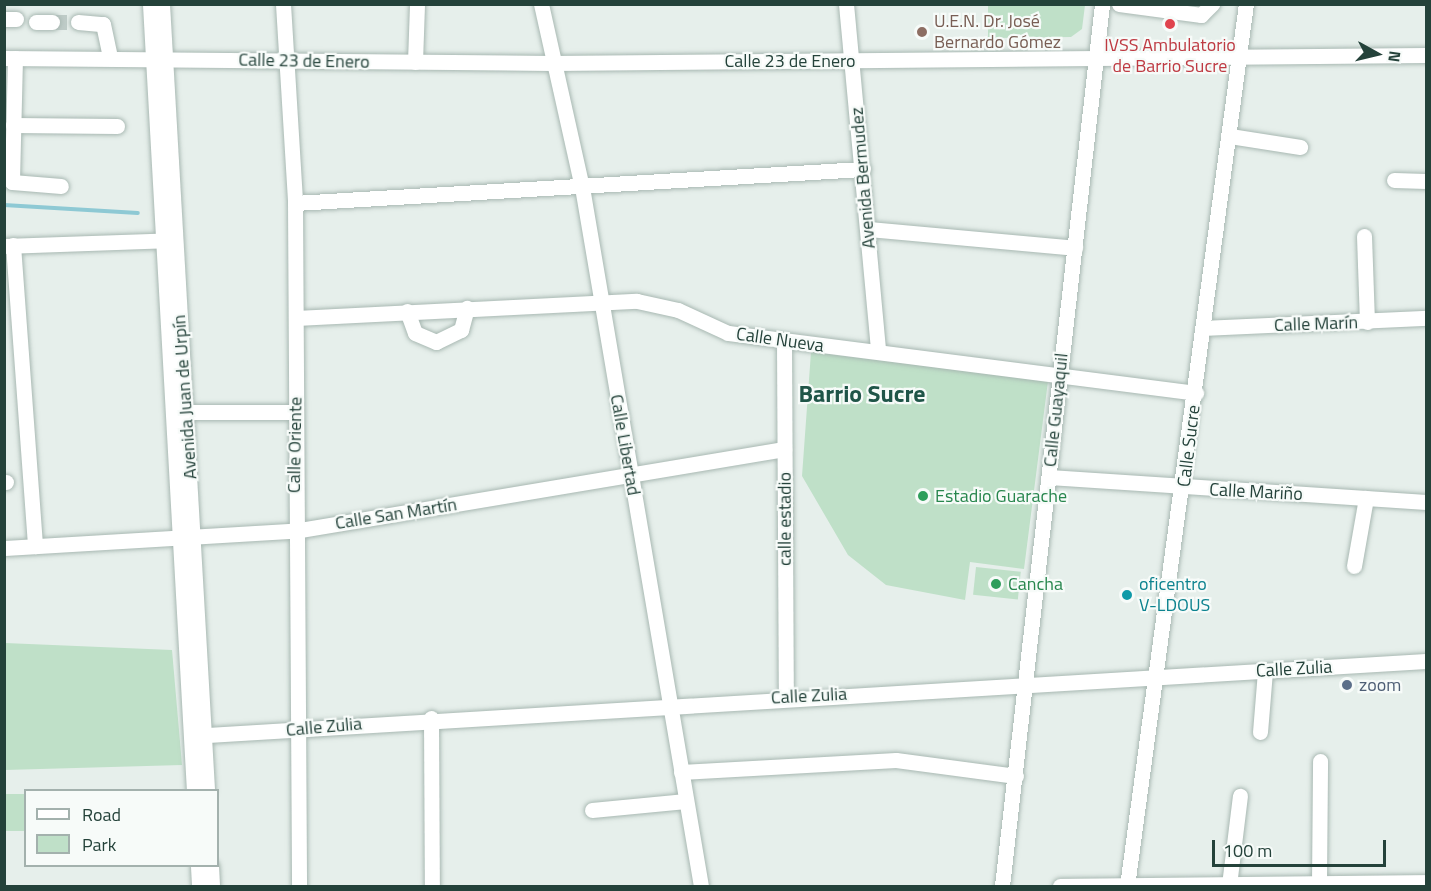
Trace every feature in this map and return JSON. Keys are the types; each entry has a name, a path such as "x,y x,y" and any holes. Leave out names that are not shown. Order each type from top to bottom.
{"street":[{"name":"Avenida Juan de Urpín","path":"150,4 159,58 198,736 207,789"},
{"name":"Avenida Juan de Urpín","path":"159,58 162,4"},
{"name":"Calle Oriente","path":"283,4 295,203 294,531 299,886"},
{"path":"415,62 417,4"},
{"name":"Calle Libertad","path":"541,4 552,63 582,187 700,886"},
{"name":"Avenida Bermudez","path":"846,4 863,169 878,352"},
{"name":"Calle Guayaquil","path":"1002,886 1102,4"},
{"path":"1121,5 1201,15 1212,4"},
{"name":"Calle Sucre","path":"1127,885 1184,488 1246,4"},
{"path":"78,22 102,24 110,58"},
{"name":"Calle 23 de Enero","path":"159,58 286,62 552,63 1426,55"},
{"path":"61,186 12,182 13,125 10,58 159,58"},
{"path":"13,125 117,126"},
{"path":"1230,136 1300,147"},
{"path":"295,203 863,169"},
{"path":"1394,180 1426,181"},
{"path":"868,229 1075,248"},
{"path":"1364,236 1367,322"},
{"path":"35,546 11,315 9,245 170,240"},
{"name":"Calle Nueva","path":"296,318 600,300 678,310 728,333 1196,393"},
{"path":"407,311 415,333 436,342 461,330 467,308"},
{"name":"Calle Marín","path":"1204,328 1426,318"},
{"name":"calle estadio","path":"784,341 786,697"},
{"path":"180,412 295,412"},
{"name":"Calle San Martín","path":"4,548 294,531 784,449"},
{"name":"Calle Mariño","path":"1049,477 1184,488 1426,501"},
{"path":"1354,566 1366,498"},
{"name":"Calle Zulia","path":"198,736 432,718 786,697 1025,687 1426,662"},
{"path":"1260,732 1265,671"},
{"path":"432,718 432,886"},
{"name":"Avenida Juan de Urpín","path":"194,789 198,736"},
{"path":"681,772 887,760 1016,776"},
{"path":"1319,883 1320,761"},
{"path":"1229,885 1240,796"},
{"path":"592,810 687,801"},
{"path":"198,867 199,886"},
{"path":"211,867 212,886"},
{"path":"1060,886 1426,882"}],"green space":[{"path":"988,5 1085,5 1082,29 1071,37 988,38"},
{"name":"Estadio Guarache","path":"811,352 1048,381 1024,569 970,562 965,600 886,585 848,555 802,476"},
{"name":"Cancha","path":"976,567 1021,572 1018,600 973,595"},
{"path":"5,643 172,650 182,765 5,770"},
{"path":"4,794 24,794 24,831 4,831"}],"waterway":[{"path":"4,205 138,213"}],"tunnel":[{"path":"52,22 78,22"}],"place":[{"name":"IVSS Ambulatorio de Barrio Sucre","path":"1170,24"},
{"name":"U.E.N. Dr. José Bernardo Gómez","path":"922,32"},
{"name":"Estadio Guarache","path":"923,496"},
{"name":"Cancha","path":"996,584"},
{"name":"oficentro V-LDOUS","path":"1127,595"},
{"name":"zoom","path":"1347,685"}],"district":[{"name":"Barrio Sucre","path":"862,394"}]}
